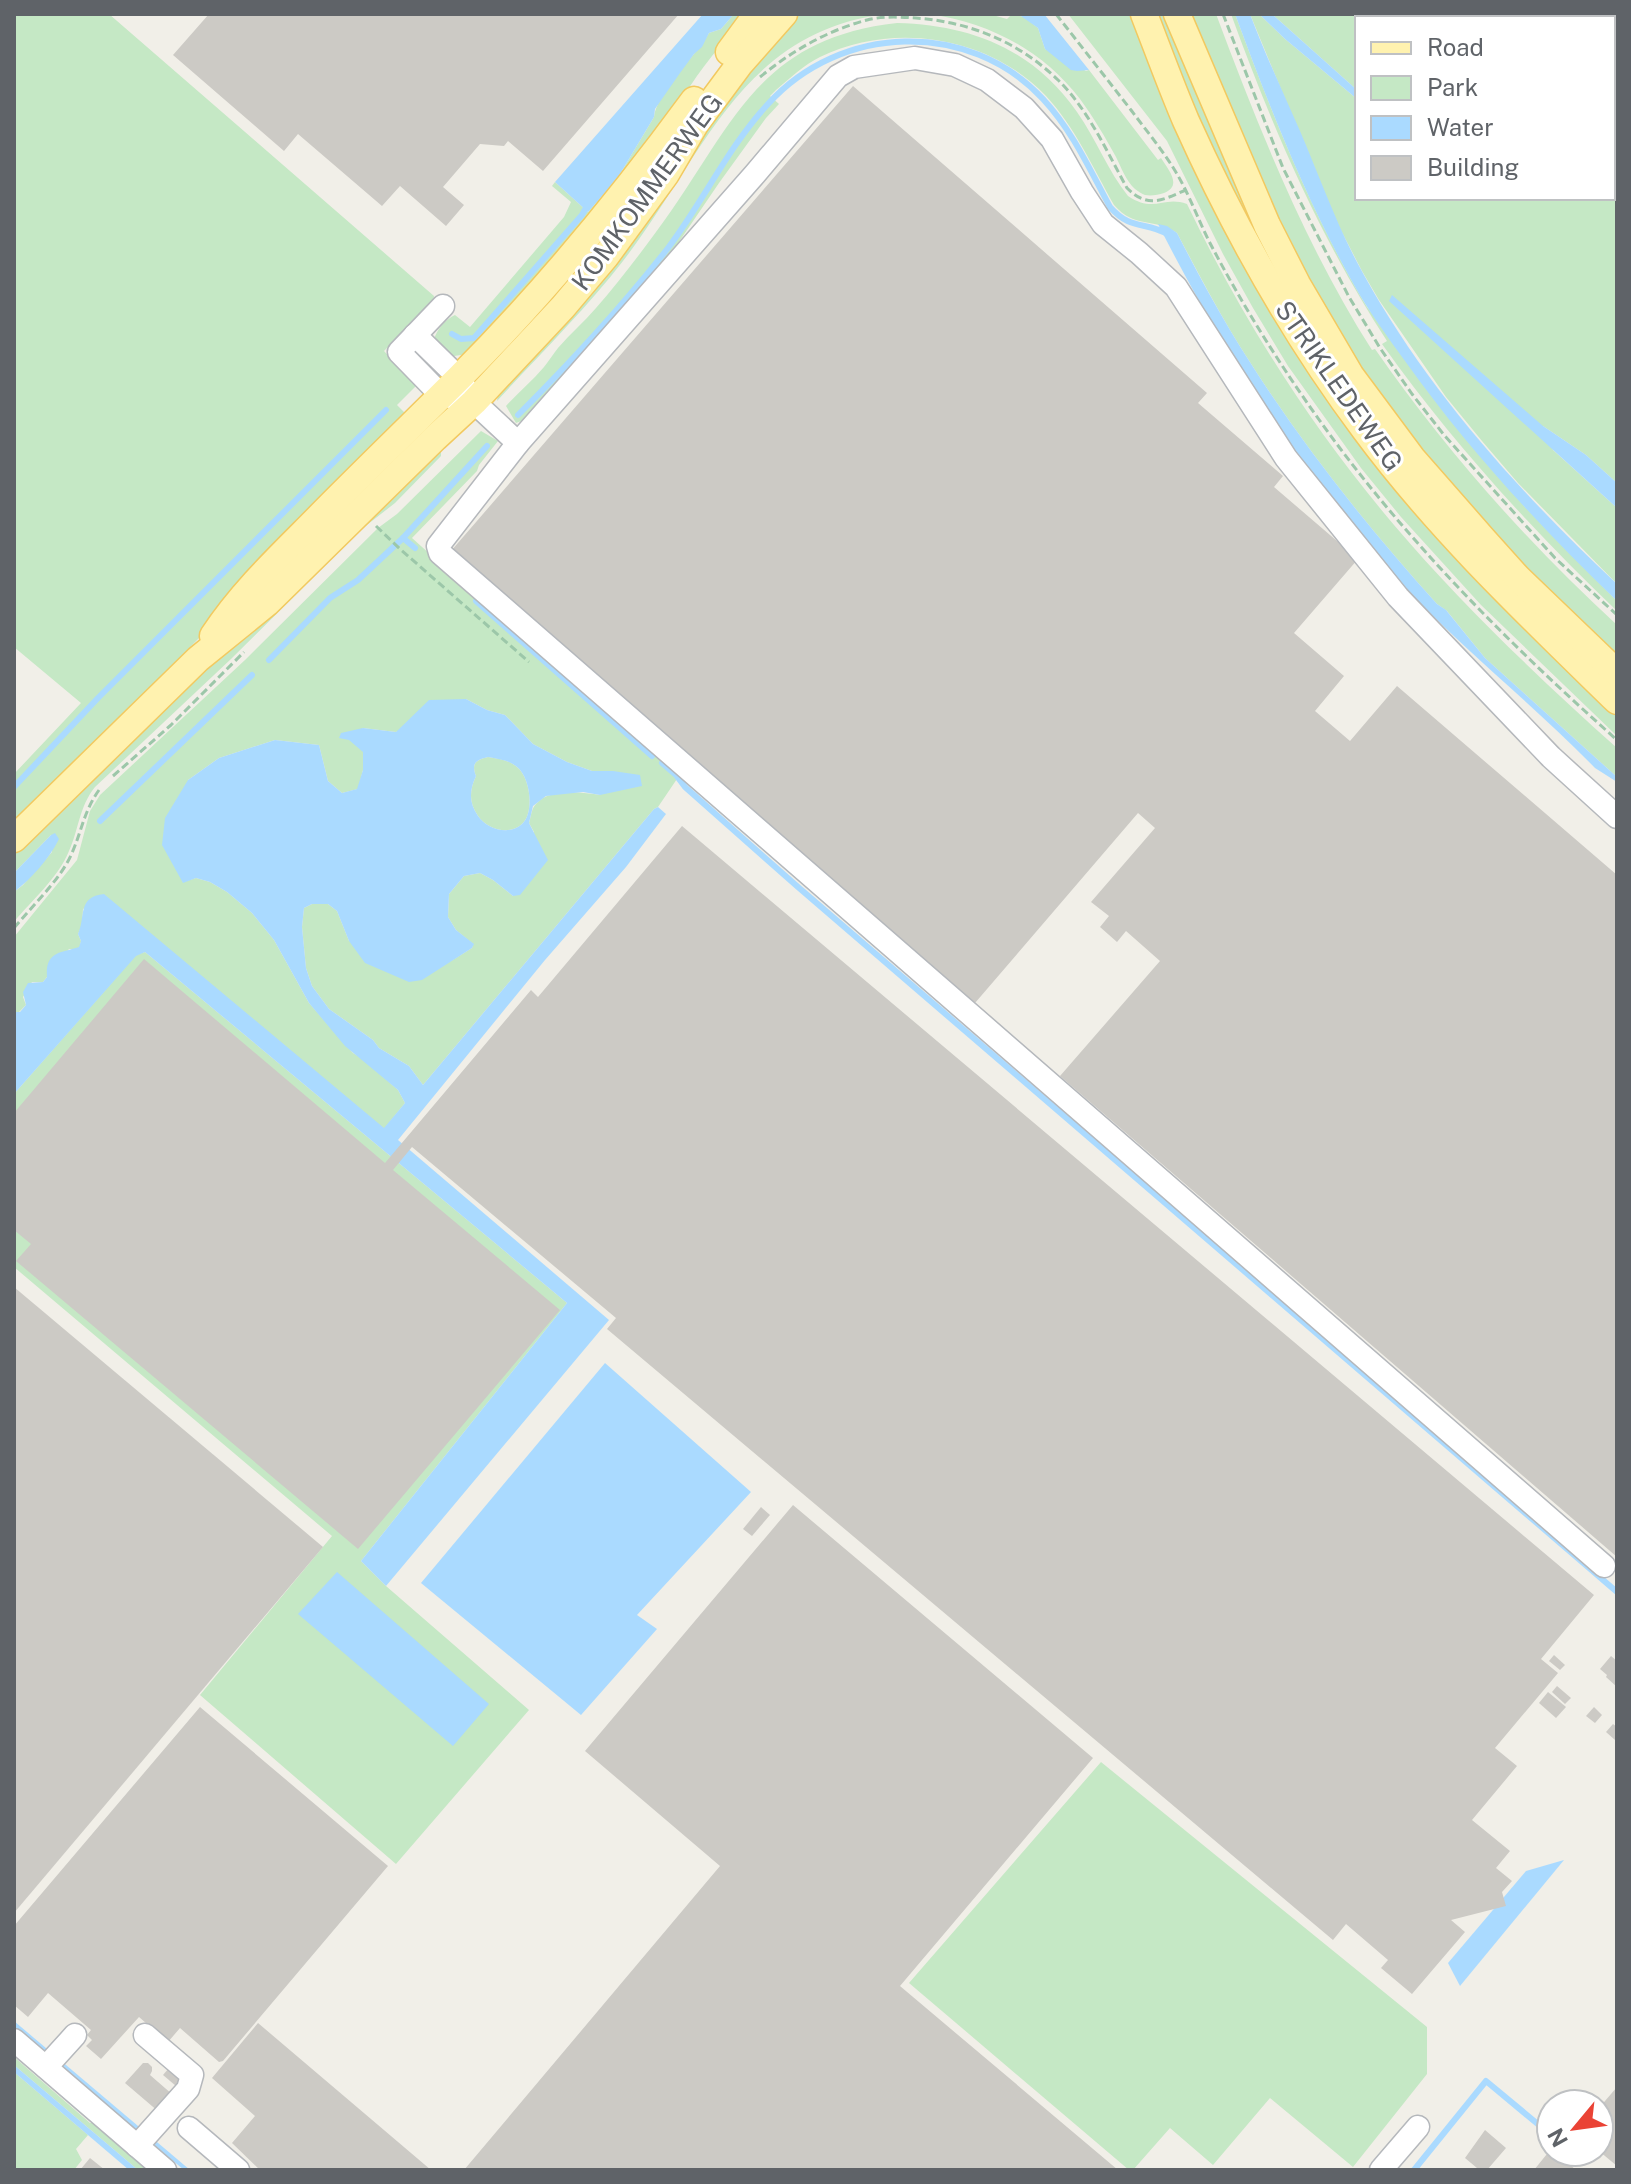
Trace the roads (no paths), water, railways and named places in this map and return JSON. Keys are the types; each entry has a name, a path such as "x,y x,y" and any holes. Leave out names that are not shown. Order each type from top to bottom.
{"main road":[{"name":"KOMKOMMERWEG","path":"198,659 254,582 546,288 598,226 757,14"},
{"name":"KOMKOMMERWEG","path":"14,839 198,659 267,603 474,402 563,307 606,256 666,174 696,123 722,88 784,14"},
{"name":"STRIKLEDEWEG","path":"1144,14 1186,120 1231,212 1275,294 1335,388 1396,470 1457,541 1617,701"},
{"name":"STRIKLEDEWEG","path":"1177,14 1267,225 1297,284 1351,376 1412,458 1483,539 1518,578 1617,673"}],"street":[{"path":"1604,1566 440,553 438,546 518,443 838,76 854,67 915,58 955,65 987,80 1024,108 1052,139 1103,224 1176,287 1286,458 1398,597 1551,757 1617,817"},
{"path":"443,306 415,335 450,386 474,402 518,443"},
{"path":"52,2061 75,2035"},
{"path":"143,2138 188,2089 192,2075 145,2035"},
{"path":"14,2040 52,2061 143,2138 165,2170"},
{"path":"1381,2170 1418,2127"},
{"path":"189,2128 238,2170"}],"water":[{"path":"703,14 734,14 721,29 709,33 702,47 655,109 654,117 617,179 588,212 555,182"},
{"path":"1018,14 1044,14 1089,70 1071,70 1045,49 1038,28"},
{"path":"1235,14 1250,14 1346,240 1389,318 1478,439 1546,514 1617,584 1617,601 1560,545 1479,456 1372,314 1336,253 1304,186"},
{"path":"1259,14 1272,14 1355,88 1355,97"},
{"path":"1158,224 1177,233 1230,330 1276,402 1380,539 1437,604 1446,610 1485,658 1617,777 1617,782 1595,768 1449,631 1402,584 1331,501 1238,367"},
{"path":"1392,295 1543,426 1586,455 1617,483 1617,508 1389,301"},
{"path":"466,699 505,715 533,744 567,762 592,771 640,775 642,786 600,795 583,792 546,796 533,806 529,823 548,860 520,895 513,896 480,873 464,876 449,894 448,917 456,930 474,944 422,980 409,982 365,963 349,941 337,911 328,904 312,904 304,908 302,927 306,968 312,986 329,1009 373,1040 379,1048 409,1066 423,1085 654,809 658,807 666,814 626,867 545,960 398,1140 609,1320 386,1586 361,1561 567,1303 145,952 136,956 14,1094 14,1012 20,1012 26,1005 23,992 28,983 43,982 47,977 49,962 56,954 79,947 81,941 78,934 86,903 104,894 384,1128 405,1103 398,1090 345,1046 309,1003 274,940 252,913 210,882 196,878 183,883 162,845 165,818 188,780 219,758 275,740 319,745 328,781 342,793 357,789 363,770 363,752 349,740 339,738 341,733 363,728 396,732 429,700","holes":["488,757 507,761 517,767 525,778 529,811 517,828 498,829 487,824 475,811 471,792 476,776 474,765"]},
{"path":"55,833 59,839 50,854 14,892 14,873"},
{"path":"605,1363 751,1492 637,1615 657,1629 581,1715 421,1583"},
{"path":"337,1572 489,1704 453,1746 298,1614"},
{"path":"1564,1860 1460,1986 1448,1963 1526,1871"},
{"path":"14,2021 190,2170 184,2170 14,2026"},
{"path":"14,2065 138,2170 129,2170 14,2072"}],"waterway":[{"path":"518,415 595,334 668,248 740,138 768,104 797,78 831,58 867,46 905,42 942,44 979,55 1013,73 1043,99 1063,124 1110,207 1125,220 1169,235"},
{"path":"452,334 461,339 474,338 582,215 588,204"},
{"path":"14,787 98,698 386,410"},
{"path":"269,660 330,598 358,580 403,538 487,446"},
{"path":"403,538 415,548"},
{"path":"476,601 652,756"},
{"path":"100,821 252,675"},
{"path":"662,763 798,887 1617,1592"},
{"path":"1414,2170 1486,2081 1535,2122"}]}
